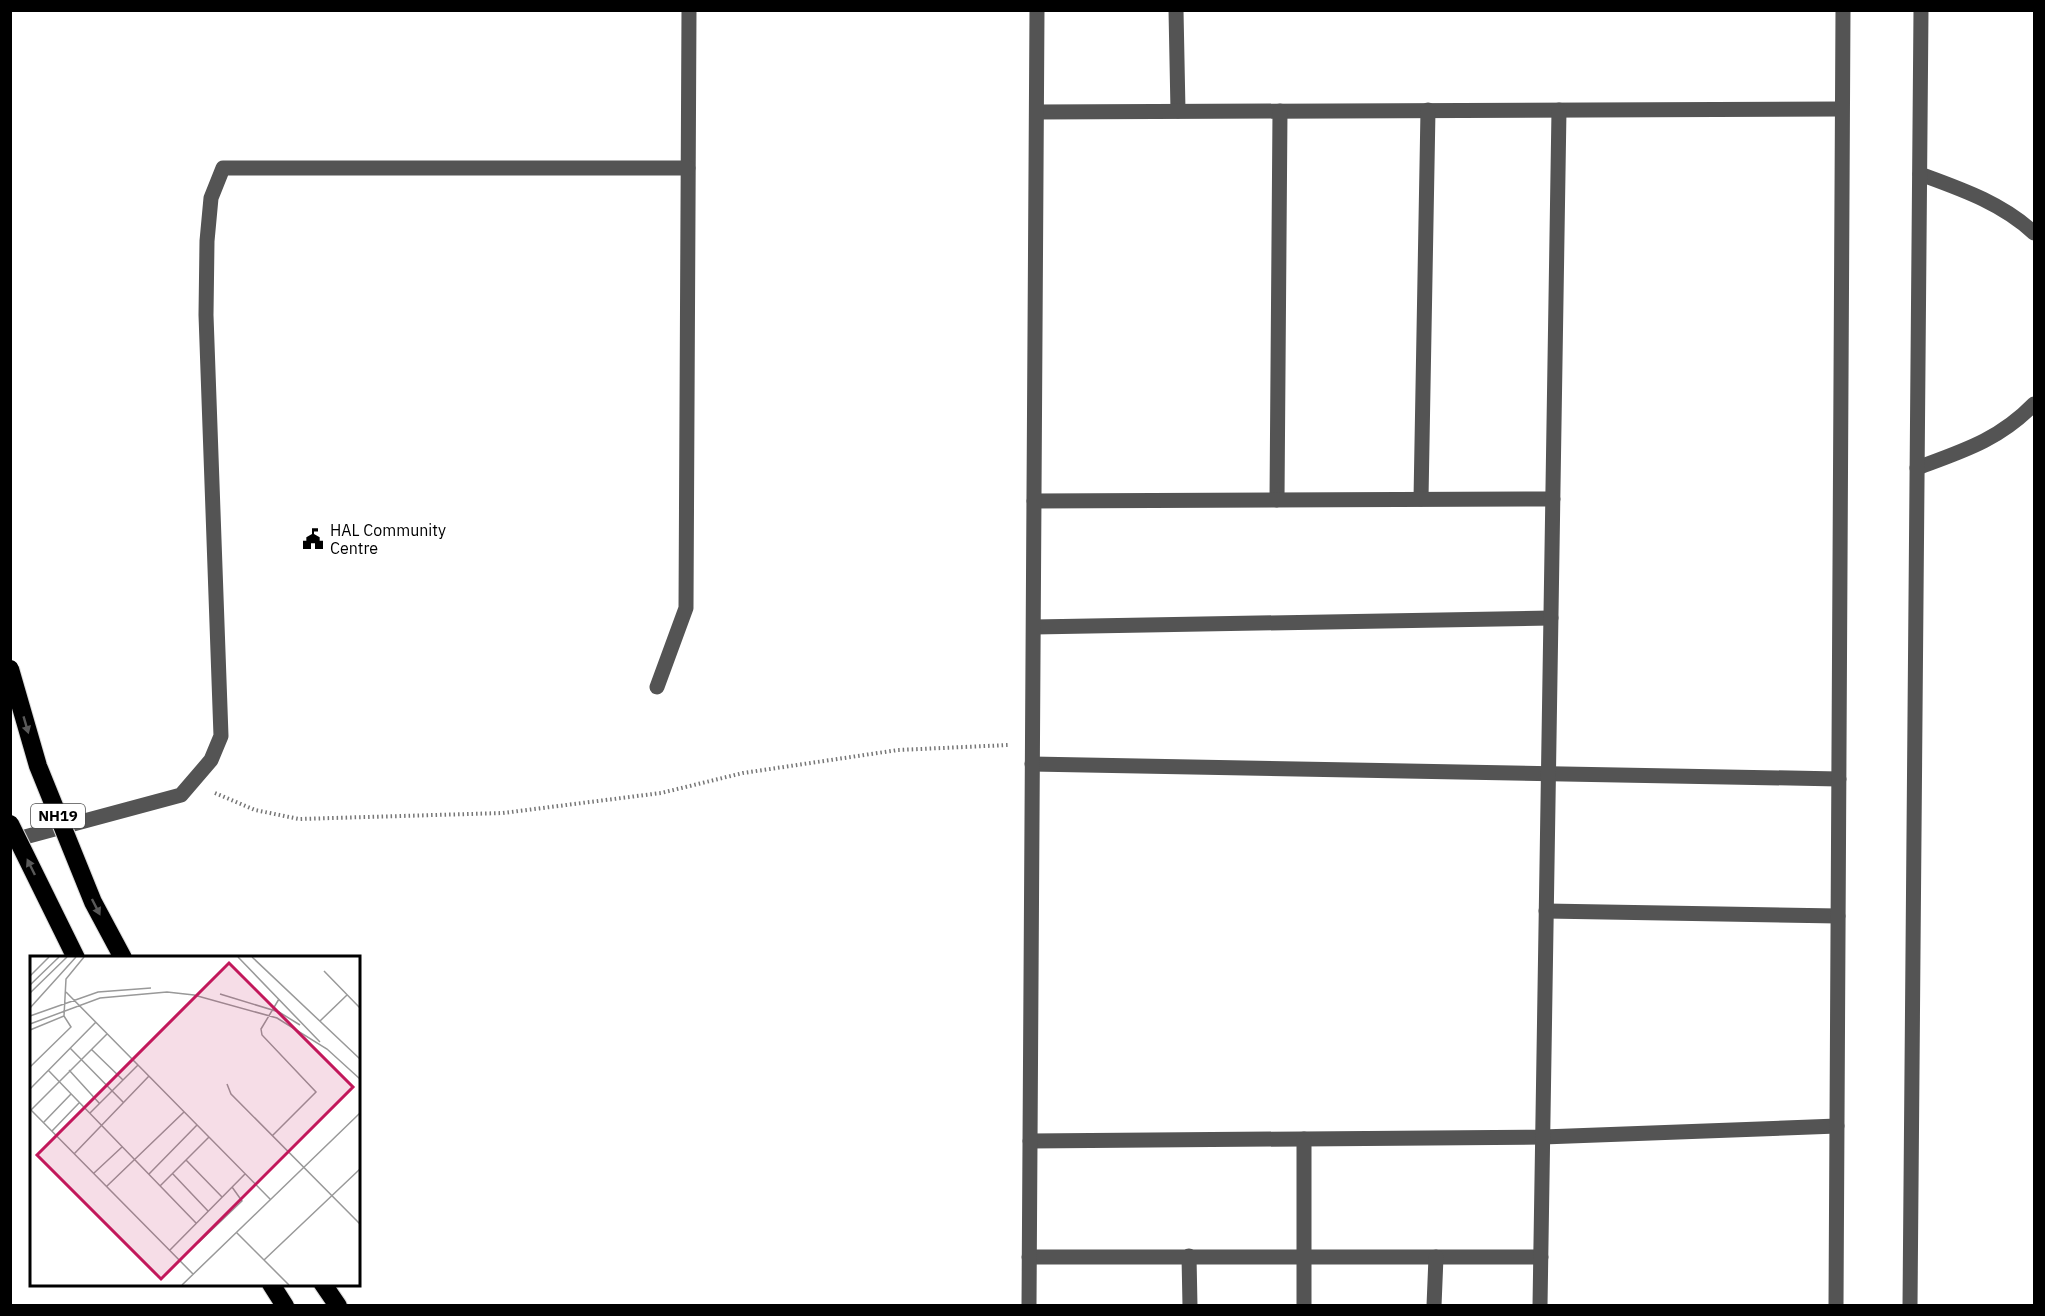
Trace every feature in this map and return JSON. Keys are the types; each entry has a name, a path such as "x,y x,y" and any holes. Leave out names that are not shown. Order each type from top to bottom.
{"highway":[{"name":"NH19","path":"10,669 38,766 93,902 122,956"},
{"name":"NH19","path":"10,824 76,956"},
{"path":"272,1286 285,1305"},
{"path":"324,1286 338,1305"}],"street":[{"path":"657,687 686,608 689,10"},
{"path":"1029,1305 1037,10"},
{"path":"1176,10 1178,111"},
{"path":"1836,1305 1843,10"},
{"path":"1910,1305 1921,10"},
{"path":"1037,112 1841,109"},
{"path":"1420,500 1428,110"},
{"path":"1540,1305 1559,110"},
{"path":"1277,500 1280,111"},
{"path":"10,841 181,795 211,760 221,736 206,304 207,241 211,198 223,168 688,168"},
{"path":"1920,174 1986,199 2023,223 2034,233"},
{"path":"1917,468 1988,441 2023,416 2034,404"},
{"path":"1034,501 1553,499"},
{"path":"1034,627 1551,618"},
{"path":"1032,764 1839,779"},
{"path":"1546,911 1838,916"},
{"path":"1030,1141 1543,1137 1837,1126"},
{"path":"1304,1139 1304,1305"},
{"path":"1189,1256 1190,1305"},
{"path":"1029,1257 1541,1257"},
{"path":"1434,1305 1436,1257"}],"path":[{"path":"193,783 255,810 299,819 503,813 661,794 743,773 898,750 1033,744"}],"place":[{"name":"HAL Community Centre","path":"313,539"}]}
